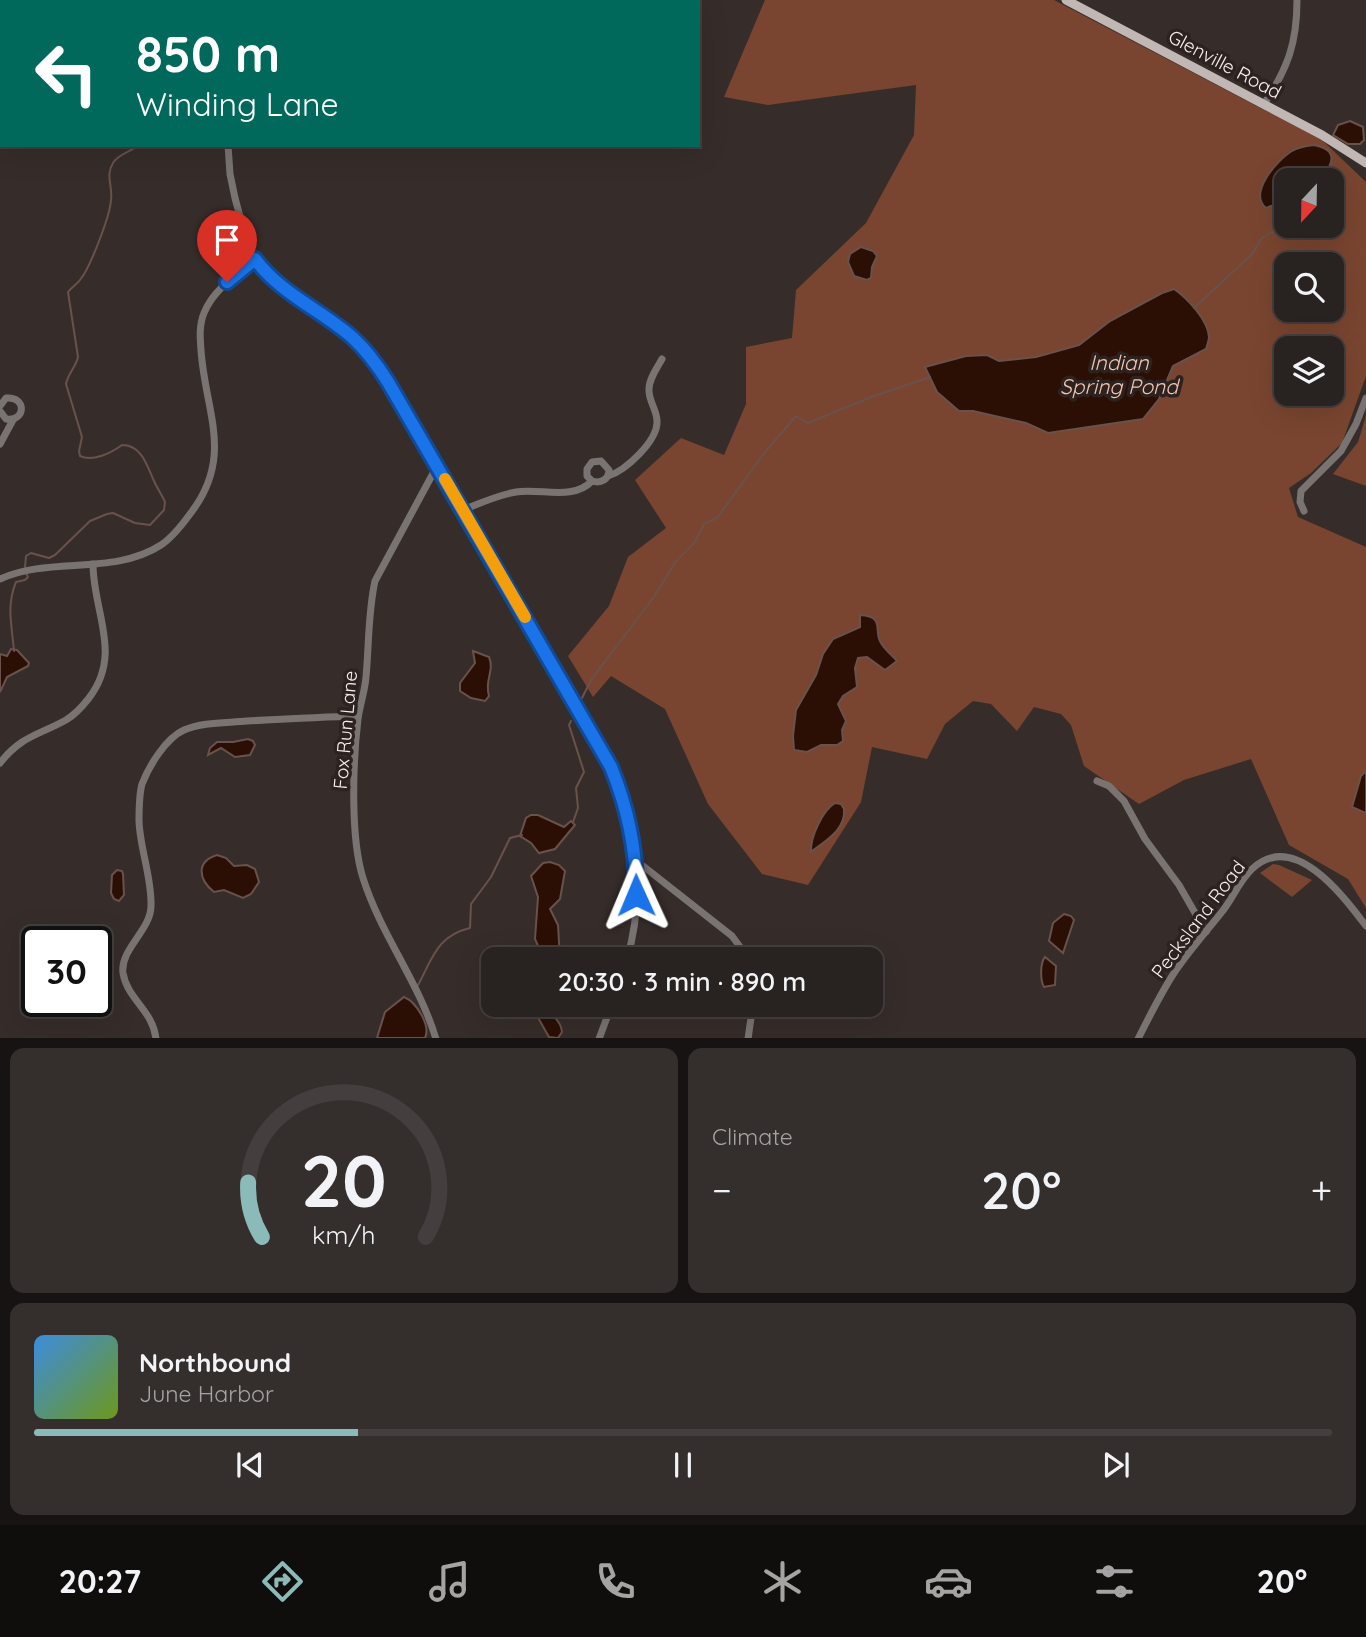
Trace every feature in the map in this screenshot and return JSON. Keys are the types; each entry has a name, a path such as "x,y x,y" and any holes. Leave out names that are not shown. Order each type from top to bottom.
{"main road":[{"name":"Glenville Road","path":"1066,0 1338,144 1366,163"}],"street":[{"path":"1264,104 1280,77 1294,42 1297,0"},
{"path":"228,147 235,198 255,259 275,282 365,350 388,382 611,767 624,799 636,864 634,919 629,947"},
{"path":"1,577 131,558 159,546 180,527 202,498 211,474 216,439 202,363 201,324 204,313 217,293 255,259"},
{"path":"463,510 517,492 570,491 584,488 592,481 603,481 620,471 634,460 656,428 658,420 649,387 662,359"},
{"path":"0,444 13,420 21,413 20,402 10,397 3,400 0,408 6,419 13,420"},
{"path":"1304,511 1300,502 1301,491 1341,451 1366,398"},
{"path":"592,481 587,472 592,462 597,460 605,463 609,470 608,476"},
{"name":"Fox Run Lane","path":"436,1038 429,1016 386,935 359,863 354,792 358,716 366,680 375,581 437,466"},
{"path":"0,763 8,752 25,739 80,710 100,681 104,670 106,641 93,564"},
{"path":"156,1038 149,1014 127,987 123,969 125,960 143,930 151,906 139,823 142,786 155,761 177,733 192,727 358,716"},
{"path":"1097,781 1109,786 1124,801 1144,839 1179,885 1206,932"},
{"name":"Pecksland Road","path":"1138,1038 1174,973 1250,871 1261,862 1276,858 1293,859 1321,875 1342,894 1366,926"},
{"path":"636,864 643,866 732,936 741,947"},
{"path":"599,1038 607,1017"},
{"path":"748,1038 751,1017"}],"shaded area":[{"path":"765,0 1054,0 1322,140 1366,182 1366,376 1342,443 1311,473 1289,488 1298,517 1366,547 1366,908 1348,879 1289,845 1251,759 1184,780 1139,804 1084,766 1071,725 1061,714 1034,707 1017,731 991,704 973,701 945,724 927,759 872,747 861,802 808,885 762,874 708,804 665,709 611,676 593,697 568,656 609,606 628,557 666,528 635,480 681,438 724,455 746,404 746,347 792,338 796,290 866,223 914,135 916,85 768,105 724,97"},
{"path":"1366,416 1366,486 1333,474 1358,442"},
{"path":"1273,864 1312,880 1292,897 1260,873"}],"water":[{"path":"1350,121 1363,127 1364,140 1360,144 1348,144 1333,135 1338,125"},
{"path":"1314,145 1328,150 1332,158 1329,168 1274,168 1274,205 1266,208 1261,202 1260,194 1267,177 1272,169 1286,155 1302,147"},
{"path":"861,247 873,251 877,256 871,278 867,280 854,276 848,262 850,254"},
{"name":"Indian Spring Pond","path":"1174,289 1201,317 1208,330 1208,342 1206,349 1173,366 1159,399 1143,419 1048,433 1026,423 973,411 959,411 937,392 925,367 966,356 987,355 999,361 1036,357 1079,345 1110,321"},
{"path":"860,615 876,621 881,643 897,661 885,670 867,657 858,658 855,668 857,687 843,696 838,704 846,721 842,730 843,741 837,745 821,745 807,752 794,750 796,710 816,675 823,654 833,639 860,627"},
{"path":"11,649 17,650 29,663 7,677 0,692 0,654 7,656"},
{"path":"473,651 489,657 491,662 489,696 485,701 471,698 460,691 460,683 475,663"},
{"path":"248,739 255,745 250,755 235,757 221,748 208,755 210,748 217,742"},
{"path":"1366,771 1366,813 1352,807 1361,776"},
{"path":"835,803 841,804 844,809 842,823 834,834 811,852 818,825"},
{"path":"538,815 564,827 571,821 575,825 555,849 539,853 531,843 520,836 526,818"},
{"path":"217,855 226,858 234,866 247,865 255,869 259,882 251,894 243,898 224,890 214,892 209,887 203,877 202,867"},
{"path":"543,863 559,865 565,871 560,899 550,909 558,925 559,947 539,947 535,939 538,897 531,876"},
{"path":"117,870 123,874 124,895 119,901 114,899 111,893 112,875"},
{"path":"1064,914 1074,920 1063,953 1049,941 1053,923"},
{"path":"1045,957 1056,966 1055,985 1044,987 1041,972"},
{"path":"404,997 421,1014 426,1027 425,1038 377,1038 385,1012"},
{"path":"538,1017 554,1017 560,1024 562,1032 558,1038 549,1037"}],"waterway":[{"path":"25,567 26,556 31,553 49,558 55,555 90,521 107,514 113,513 135,523 150,525 164,510 164,499 139,452 122,445 96,457 80,456 82,437 66,384 78,357 68,292 84,274 103,229 110,208 109,177 113,163 136,147"},
{"path":"1194,308 1252,254 1262,238 1274,232"},
{"path":"582,698 591,680 653,598 676,561 695,542 704,524 717,518 765,452 796,416 808,423 930,377"},
{"path":"14,651 11,599 16,582 25,580 28,577 26,573"},
{"path":"571,721 569,725 584,772 576,788 578,808 573,822"},
{"path":"417,987 442,943 470,928 471,904 491,877 510,838 522,835"}],"slow traffic":[{"path":"445,479 525,617"}],"route":[{"path":"227,282 255,259 275,282 353,338 375,362 611,767 624,799 632,833 637,872 636,895"}]}
